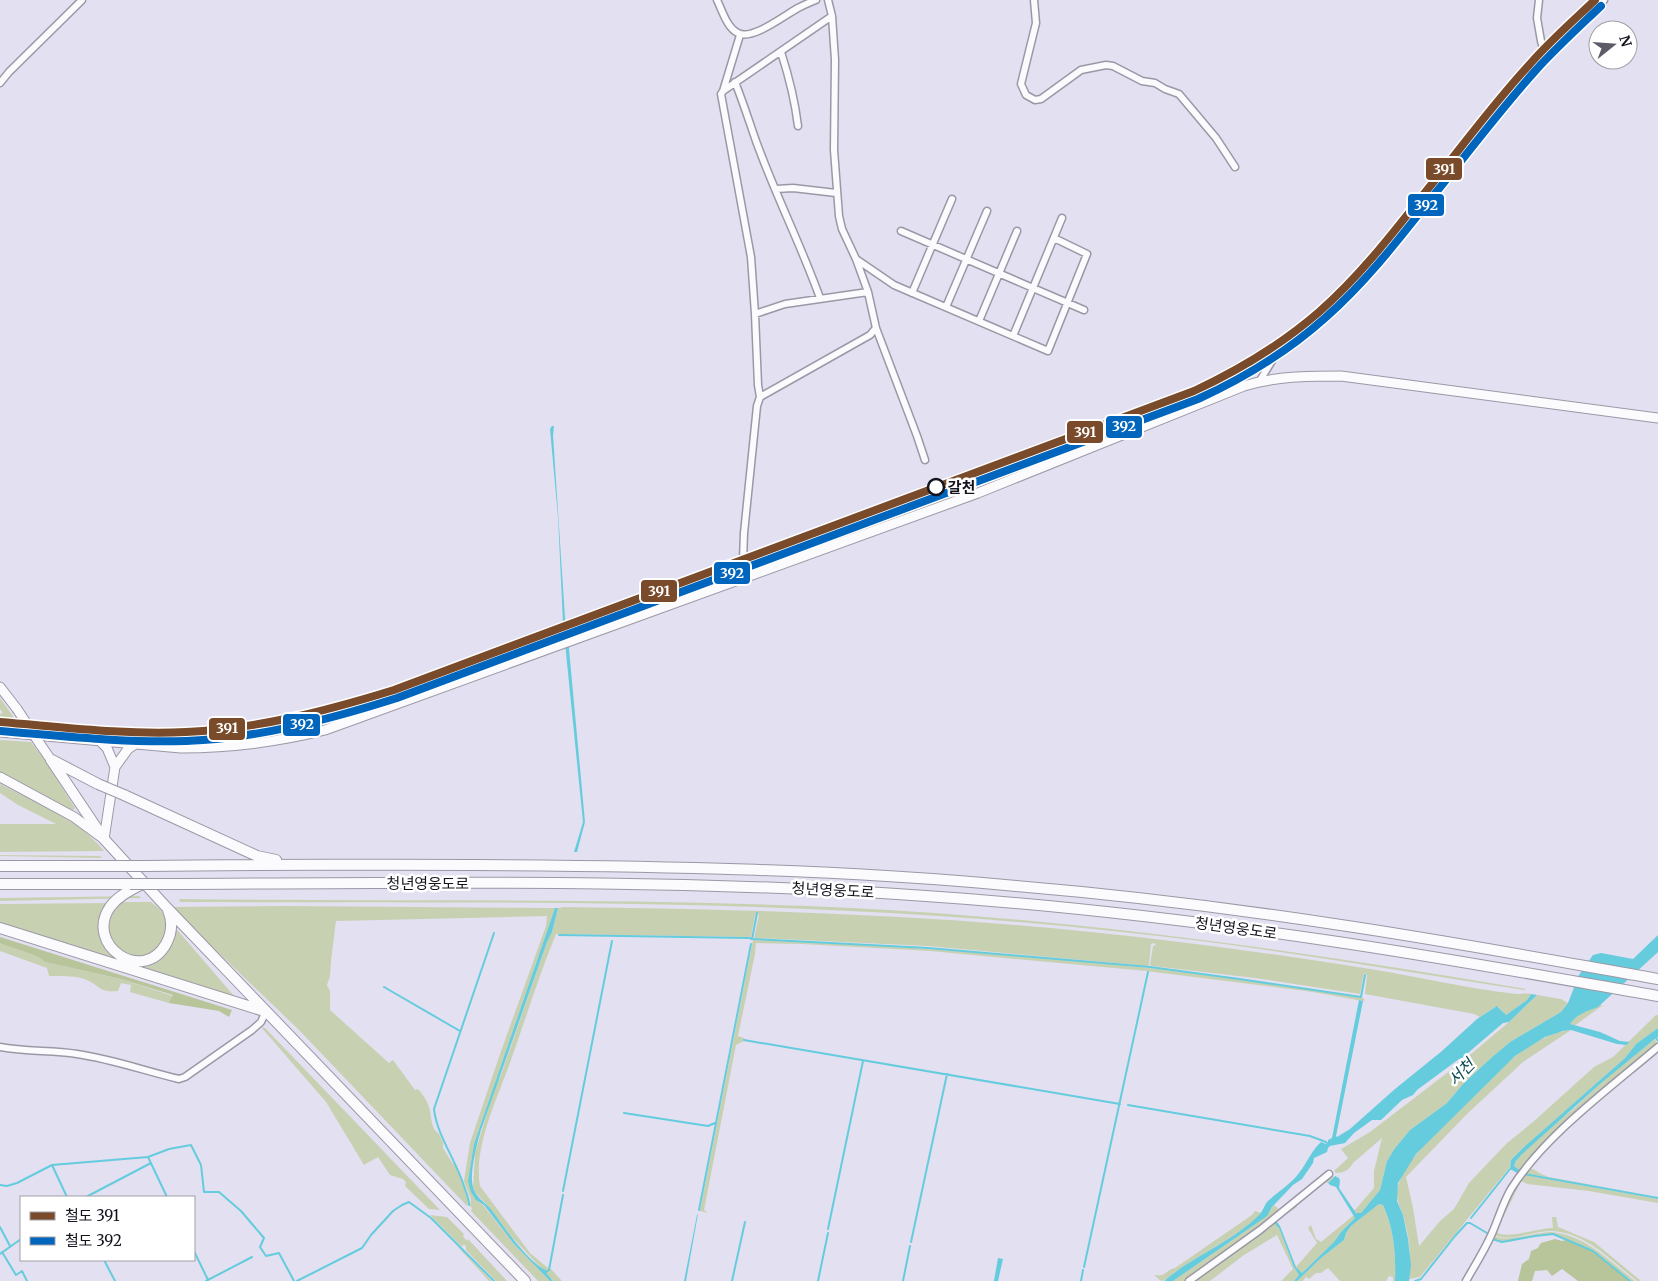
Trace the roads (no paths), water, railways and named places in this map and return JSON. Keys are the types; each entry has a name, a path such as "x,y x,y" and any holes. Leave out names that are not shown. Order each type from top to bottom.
{"highway":[{"path":"51,760 98,784 257,856 291,864"},
{"path":"51,760 104,839 168,909 525,1281"},
{"name":"청년영웅도로","path":"0,866 291,864 664,867 930,878 1093,893 1244,911 1336,924 1658,979"},
{"name":"청년영웅도로","path":"0,884 135,886 164,884 459,882 628,884 769,887 920,895 1091,910 1251,929 1658,996"},
{"path":"135,886 111,906 104,924 112,950 120,956 127,960 149,959 162,950 172,928 168,909"},
{"path":"0,928 266,1011"}],"main road":[{"path":"0,732 99,740 134,745 209,748 270,742 325,730 978,493 1259,382 1273,379 1341,376 1658,418"},
{"path":"0,687 51,760"},
{"path":"99,740 107,748 115,766"},
{"path":"0,777 74,817 104,839 115,766 128,749 134,745"}],"street":[{"path":"0,83 82,0"},
{"path":"717,0 730,26 740,35 755,33 798,8 816,0"},
{"path":"828,0 832,16 835,60 834,150 836,194 842,229 868,292 876,328 925,460"},
{"path":"1034,0 1036,23 1021,84 1026,96 1035,100 1041,99 1081,70 1106,65 1114,66 1142,80 1155,83 1180,94 1216,138 1235,168"},
{"path":"1539,0 1537,18 1545,54"},
{"path":"1259,382 1275,356 1338,306 1391,245 1545,54 1604,0"},
{"path":"723,91 832,16"},
{"path":"740,35 721,94 750,257 760,397 757,406 744,533 744,578"},
{"path":"781,52 789,77 798,126"},
{"path":"736,82 756,141 820,298"},
{"path":"776,189 793,188 836,194"},
{"path":"912,292 952,199"},
{"path":"946,307 987,211"},
{"path":"1013,336 1062,218"},
{"path":"901,231 1084,310"},
{"path":"979,321 1017,231"},
{"path":"856,259 894,285 1048,351 1087,254 1054,238"},
{"path":"755,314 785,304 868,292"},
{"path":"760,397 870,336 876,328"},
{"path":"0,1047 92,1056 179,1079 185,1077 252,1030 261,1022 266,1011"},
{"path":"1466,1281 1493,1232 1502,1206 1511,1189 1527,1168 1546,1146 1579,1114 1658,1047"},
{"path":"1189,1281 1260,1230 1330,1174"}],"water":[{"path":"554,426 553,435 565,618 585,822 577,852 574,852 583,822 563,623 558,517 550,429"},
{"path":"555,908 558,908 552,932 481,1130 472,1174 473,1187 478,1196 490,1208 524,1252 547,1271 547,1274 553,1281 550,1281 514,1244 484,1205 476,1200 471,1192 468,1181 474,1144"},
{"path":"1658,935 1658,952 1598,1007 1579,1015 1570,1024 1600,1032 1620,1041 1630,1042 1626,1045 1617,1044 1571,1030 1545,1037 1515,1056 1416,1154 1398,1183 1397,1201 1403,1215 1408,1239 1411,1265 1409,1281 1395,1281 1395,1251 1392,1232 1383,1205 1379,1204 1351,1226 1344,1240 1321,1258 1297,1281 1294,1281 1299,1275 1279,1228 1274,1223 1277,1222 1280,1226 1296,1267 1302,1273 1334,1242 1355,1218 1336,1187 1328,1183 1335,1176 1339,1178 1339,1188 1356,1213 1361,1213 1380,1190 1387,1161 1410,1130 1447,1103 1463,1084 1510,1042 1561,1012 1568,1003 1579,975 1593,955 1601,953 1633,959"},
{"path":"1531,994 1537,995 1509,1022 1503,1023 1462,1058 1417,1090 1413,1095 1402,1100 1381,1120 1372,1120 1354,1133 1345,1143 1330,1146 1327,1152 1314,1158 1313,1163 1302,1179 1293,1185 1272,1207 1267,1216 1173,1281 1164,1281 1248,1225 1260,1213 1267,1202 1288,1185 1321,1142 1326,1144 1332,1138 1359,1000 1363,1001 1337,1137 1350,1129 1477,1019 1497,1006 1506,1015 1527,1000"},
{"path":"1658,1028 1658,1037 1600,1084 1522,1154 1514,1166 1521,1171 1519,1174 1510,1169 1511,1160 1523,1148 1625,1058 1636,1044"},
{"path":"697,1215 686,1281 684,1281"},
{"path":"998,1258 1003,1259 998,1281 994,1281"}],"waterway":[{"path":"752,939 757,913"},
{"path":"469,1205 461,1176 439,1129 434,1109 494,933"},
{"path":"559,935 749,938 928,948 1150,967 1361,997 1365,975"},
{"path":"563,1191 612,941"},
{"path":"699,1210 751,944"},
{"path":"1084,1267 1148,972"},
{"path":"384,987 460,1031"},
{"path":"744,1040 1120,1104"},
{"path":"828,1229 863,1061"},
{"path":"911,1242 947,1074"},
{"path":"1128,1105 1310,1136 1328,1144"},
{"path":"624,1113 708,1126 715,1123"},
{"path":"0,1185 7,1186 17,1183 52,1165 148,1157 169,1149 191,1145 201,1165 204,1192 219,1192 241,1211 264,1238 260,1247 266,1256 279,1253 294,1281"},
{"path":"148,1157 167,1196"},
{"path":"88,1196 151,1163"},
{"path":"52,1165 67,1196"},
{"path":"1471,1218 1510,1169"},
{"path":"1524,1174 1658,1198"},
{"path":"546,1272 549,1270 563,1195"},
{"path":"297,1281 362,1248 393,1211 409,1202 431,1218 494,1281"},
{"path":"732,1281 745,1222"},
{"path":"1415,1281 1421,1279 1467,1223 1487,1233"},
{"path":"0,1227 10,1246"},
{"path":"818,1281 828,1233"},
{"path":"1492,1239 1502,1242 1553,1234 1593,1251 1630,1281"},
{"path":"0,1254 20,1240"},
{"path":"903,1281 910,1246"},
{"path":"2,1252 16,1275 22,1271 27,1281"},
{"path":"195,1253 208,1280"},
{"path":"206,1281 252,1257"},
{"path":"105,1261 115,1281"},
{"path":"1081,1281 1083,1270"}],"railway":[{"path":"611,609 719,577 939,496 1058,450 1128,417"}],"rail line":[{"name":"391","path":"0,722 116,731 186,732 265,723 343,705 394,690 1194,391 1275,346 1305,324 1334,298 1389,238 1516,79 1595,0"},
{"name":"392","path":"0,731 116,740 186,741 266,732 345,714 397,698 1198,399 1232,382 1280,353 1311,330 1340,304 1395,244 1536,70 1601,6"}],"place":[{"name":"갈천","path":"936,487"}],"water label":[{"name":"서천","path":"1461,1072"}]}
